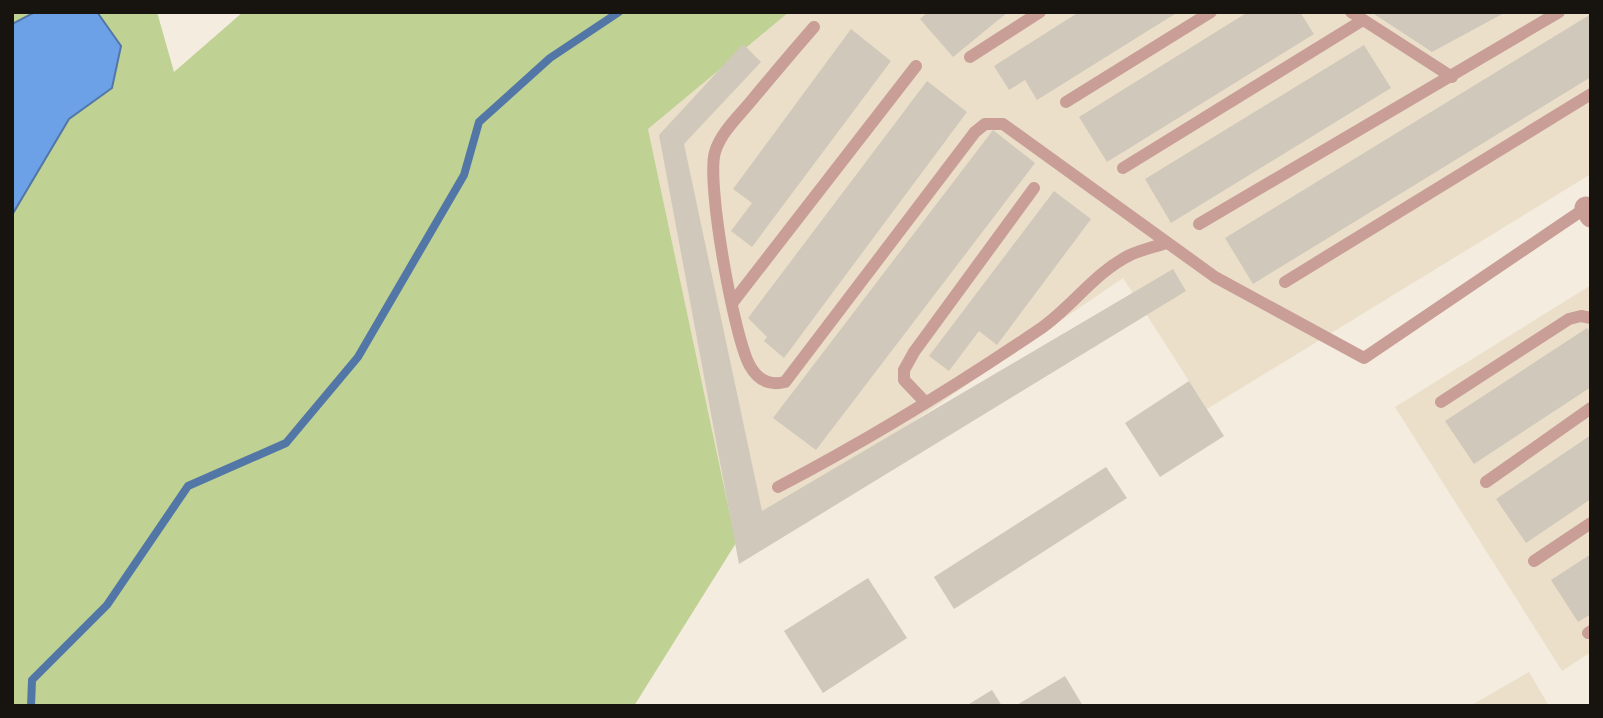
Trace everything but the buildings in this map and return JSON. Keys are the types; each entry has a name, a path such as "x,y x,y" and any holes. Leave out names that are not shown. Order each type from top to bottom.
{"lane":[{"path":"970,57 1040,12"},
{"path":"1066,102 1212,12"},
{"path":"1351,12 1452,77"},
{"path":"1199,224 1559,12"},
{"path":"1123,168 1363,20"},
{"path":"814,27 722,136 716,150 713,174 722,258 750,365 763,381 774,384 785,382 975,132 985,124 1003,124 1215,276 1364,358 1589,209"},
{"path":"733,302 916,66"},
{"path":"1285,282 1591,94"},
{"path":"925,402 904,380 904,370 914,352 1034,188"},
{"path":"778,486 830,460 1043,327 1086,287 1129,255 1166,243"},
{"path":"1441,402 1569,319 1581,316 1591,318"},
{"path":"1486,482 1591,408"},
{"path":"1534,561 1591,523"}],"shaded area":[{"path":"789,12 1591,12 1591,174 1207,409 1123,278 736,543 648,129"},
{"path":"1591,285 1591,652 1562,671 1395,407"},
{"path":"1529,672 1549,706 1470,706"}],"green space":[{"path":"12,12 157,12 174,72 243,12 789,12 648,129 736,543 634,706 12,706"}],"water":[{"path":"35,12 97,12 121,46 112,88 69,119 12,215 12,24"}],"waterway":[{"path":"31,706 32,680 107,605 188,486 286,443 358,357 464,175 479,122 550,58 619,12"}]}
